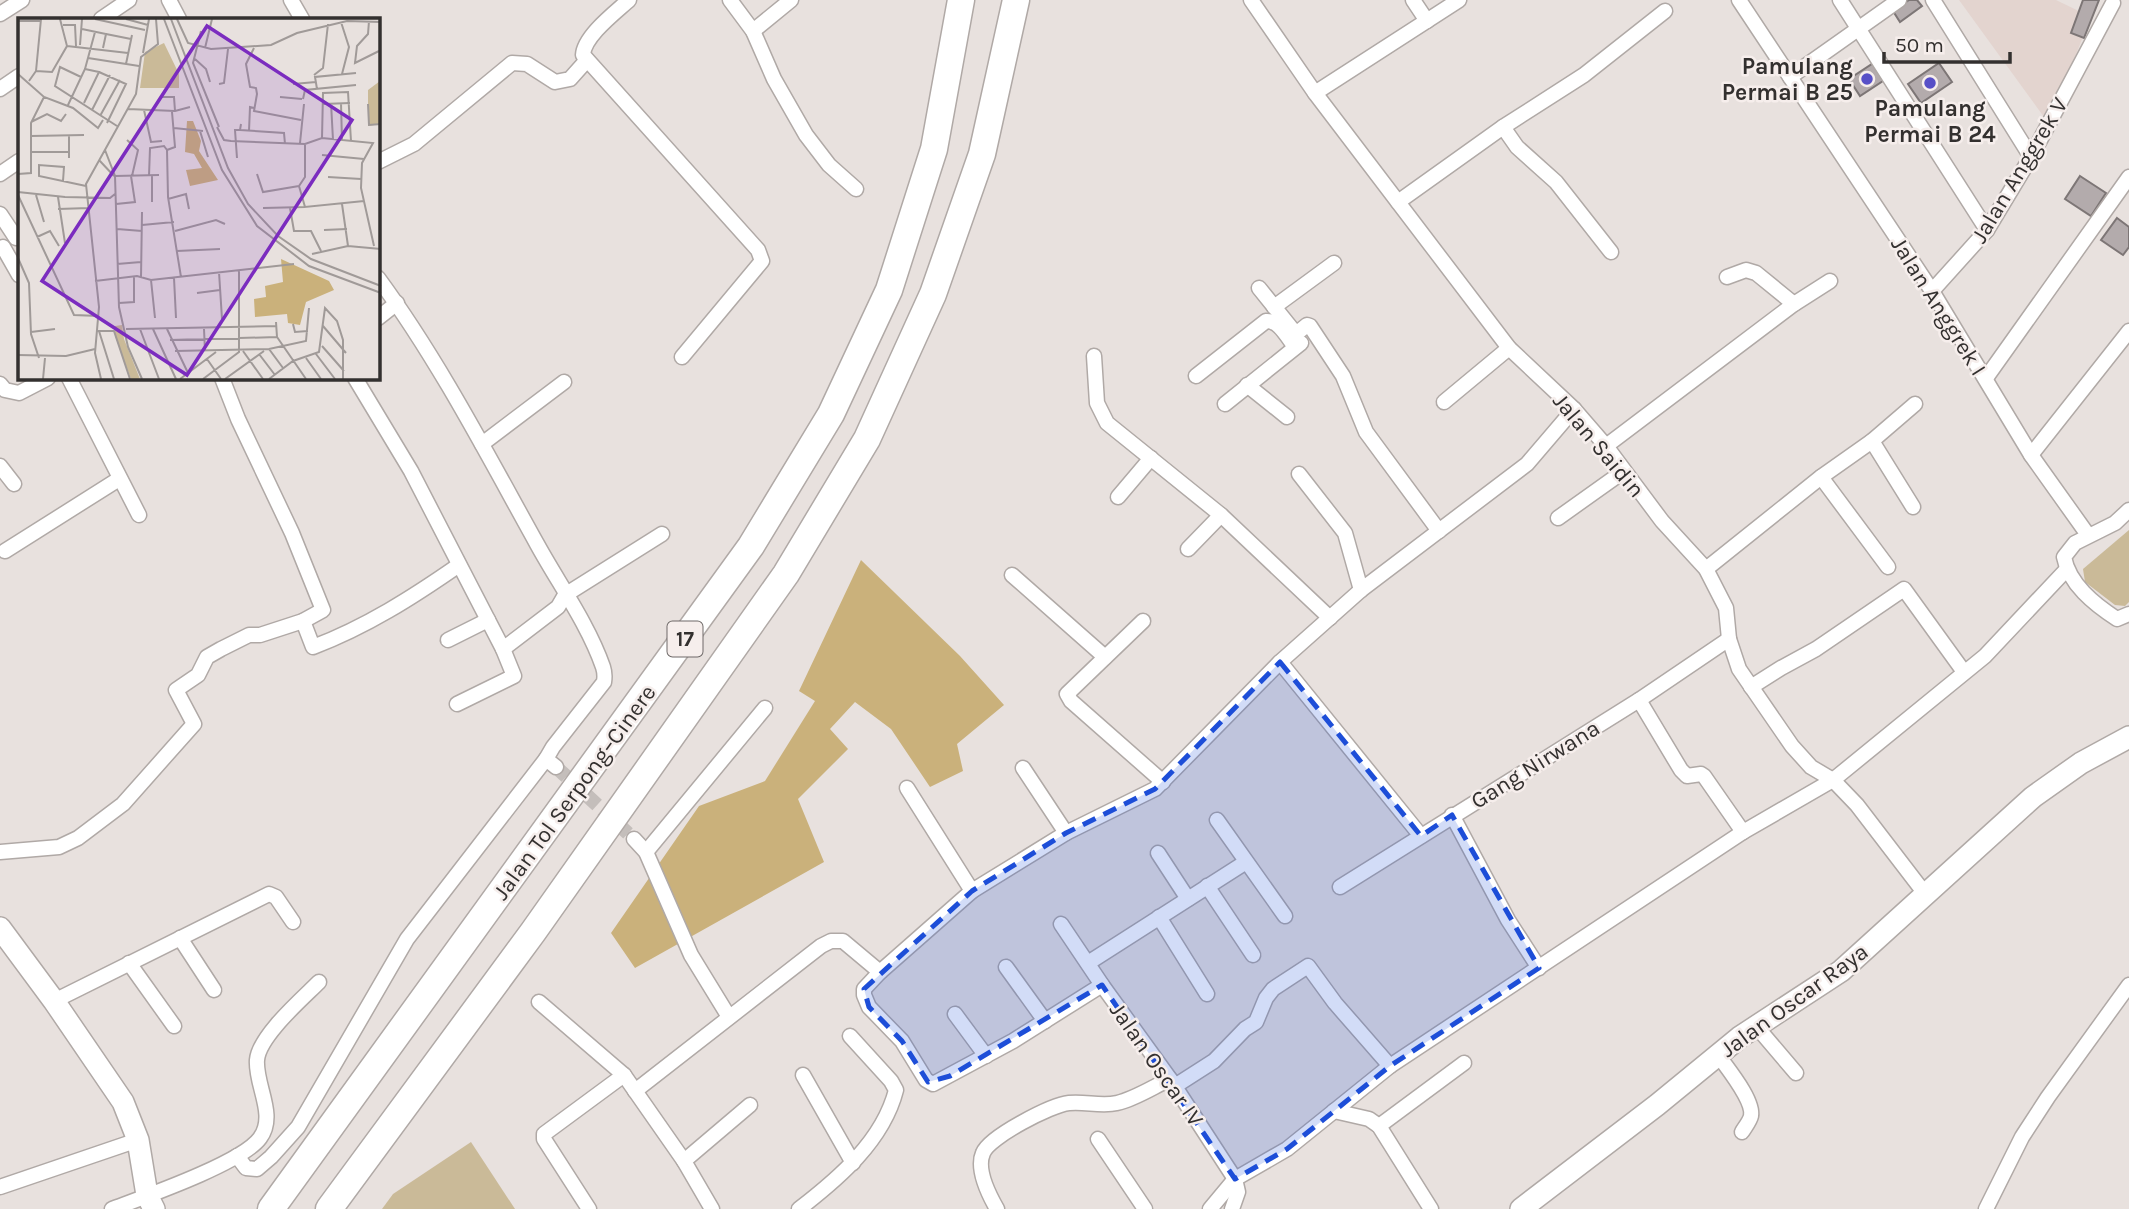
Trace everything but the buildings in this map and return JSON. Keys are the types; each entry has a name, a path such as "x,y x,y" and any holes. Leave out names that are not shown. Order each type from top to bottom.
{"highway":[{"name":"Jalan Tol Serpong–Cinere","path":"271,1209 751,546 831,414 890,289 934,149 961,0"},
{"name":"Jalan Tol Serpong–Cinere","path":"329,1209 533,932 786,574 867,439 933,293 982,154 1016,0"}],"street":[{"path":"0,15 22,0"},
{"path":"102,18 129,0"},
{"path":"169,0 178,18"},
{"path":"291,0 301,18"},
{"path":"629,0 590,39 583,49 583,55 761,254 762,261 682,357"},
{"path":"730,0 753,30 774,79 806,135 829,165 856,190"},
{"path":"753,30 791,0"},
{"name":"Jalan Saidin","path":"1251,0 1315,93 1509,348 1574,409 1662,521 1706,569 1726,608 1735,660 1751,687 1792,746 1811,767 1833,780 1857,806 1926,895"},
{"path":"1413,0 1427,22"},
{"path":"1315,93 1459,0"},
{"name":"Jalan Anggrek I","path":"1739,0 1932,291 2031,455 2088,535"},
{"path":"1840,0 1987,230"},
{"path":"1790,77 1899,0"},
{"path":"1933,0 2031,158"},
{"path":"2109,2 2129,9"},
{"name":"Jalan Anggrek V","path":"1932,291 1987,230 2031,158 2109,2"},
{"path":"1398,202 1503,127 1584,75 1665,11"},
{"path":"380,161 414,144 512,63 527,64 555,82 570,79 587,60"},
{"path":"0,89 18,77"},
{"path":"1503,127 1525,156 1556,182 1611,252"},
{"path":"0,174 18,161"},
{"path":"1986,378 2129,177"},
{"path":"0,214 18,237 1,247 18,273"},
{"path":"1274,307 1334,263"},
{"path":"1727,277 1746,270 1756,273 1794,304"},
{"path":"237,1156 246,1168 257,1169 298,1127 407,939 552,763 553,747 606,676 586,631 482,444 397,303 380,281"},
{"path":"1605,446 1794,304 1830,281"},
{"path":"1259,288 1296,334 1309,324 1343,376 1366,432 1440,531"},
{"path":"380,316 397,303"},
{"path":"1196,376 1266,321 1272,320 1279,326 1295,347"},
{"path":"2031,455 2129,331"},
{"path":"1226,404 1295,347 1310,336 1317,337"},
{"path":"1444,402 1509,348"},
{"path":"1094,356 1095,390 1102,415 1119,433 1221,514 1330,618"},
{"path":"0,384 5,390 19,393 44,380"},
{"path":"70,380 139,515"},
{"path":"0,852 59,847 78,838 123,804 194,724 176,690 198,675 207,657 249,635 260,635 303,621 323,610 292,533 238,419 223,380"},
{"path":"356,380 411,471 503,649 514,676 457,704"},
{"path":"482,444 564,382"},
{"path":"1247,385 1287,417"},
{"path":"1706,569 1821,477 1872,441 1915,404"},
{"path":"1102,985 986,1056 933,1084 928,1082 902,1041 869,1007 864,995 864,989 880,972 972,891 1066,833 1155,789 1280,662 1361,590 1527,464 1574,409"},
{"path":"1872,441 1913,507"},
{"path":"1118,497 1151,458"},
{"path":"0,466 14,484"},
{"path":"1558,518 1624,471"},
{"path":"1299,474 1345,533 1361,590"},
{"path":"1821,477 1888,567"},
{"path":"5,551 119,479"},
{"path":"2129,510 2115,523 2075,543 2064,557 2066,570 2083,592 2116,619 2129,614"},
{"path":"1188,550 1221,514"},
{"path":"503,649 558,607 565,595 662,534"},
{"path":"303,621 313,647 346,635 404,603 459,565"},
{"path":"1210,1209 1235,1179 1287,1149 1391,1066 1743,832 1833,780 1984,656 2066,570"},
{"path":"1012,575 1105,657"},
{"path":"1751,687 1816,649 1904,589 1964,673"},
{"path":"448,640 488,620"},
{"path":"1143,621 1069,692 1069,699 1163,782"},
{"name":"Gang Nirwana","path":"1340,887 1639,700 1730,639"},
{"path":"1280,662 1421,836"},
{"path":"1639,700 1681,770 1687,776 1704,776 1743,832"},
{"path":"646,852 765,708"},
{"name":"Jalan Oscar Raya","path":"1521,1209 1756,1026 1841,971 2033,797 2081,762 2126,744"},
{"path":"1023,768 1066,833"},
{"path":"907,788 972,891"},
{"path":"1452,815 1508,920 1539,968"},
{"path":"1217,820 1285,916"},
{"path":"634,839 646,852 691,955 729,1017"},
{"path":"1158,853 1188,899"},
{"path":"1087,963 1246,862"},
{"path":"1207,886 1253,955"},
{"path":"54,1001 270,894 276,897 293,922"},
{"path":"1159,917 1207,994"},
{"name":"Jalan Oscar IV","path":"1061,924 1173,1082 1235,1179"},
{"path":"2,932 54,1001 123,1102 138,1140 150,1202"},
{"path":"180,938 214,990"},
{"path":"635,1091 821,946 831,941 843,941 880,972"},
{"path":"129,963 174,1026"},
{"path":"996,1209 983,1177 981,1157 991,1143 1041,1111 1054,1106 1070,1102 1116,1103 1173,1082 1214,1061 1245,1029 1256,1022 1266,998 1273,989 1308,966 1335,1003 1391,1066"},
{"path":"1006,967 1045,1021"},
{"path":"112,1209 150,1202 170,1187 237,1156 255,1143 265,1128 266,1115 257,1059 270,1032 319,982"},
{"path":"1986,1209 2022,1137 2129,985"},
{"path":"538,1002 624,1075 684,1161 712,1209"},
{"path":"955,1014 986,1056"},
{"path":"1756,1026 1796,1073"},
{"path":"799,1209 853,1163 875,1132 896,1090 850,1036"},
{"path":"1718,1055 1740,1086 1750,1109 1751,1117 1742,1132"},
{"path":"1379,1126 1464,1063"},
{"path":"589,1209 544,1139 544,1134 624,1075"},
{"path":"803,1075 853,1163"},
{"path":"684,1161 750,1105"},
{"path":"1334,1111 1369,1119 1379,1126 1431,1209"},
{"path":"1098,1139 1145,1209"},
{"path":"0,1187 138,1140"},
{"path":"1231,1209 1238,1192 1235,1179"}],"highlighted area":[{"path":"1280,662 1421,836 1452,815 1539,968 1390,1066 1287,1149 1235,1179 1102,985 950,1076 928,1082 902,1041 869,1007 864,989 972,891 1066,833 1155,789"}],"shaded area":[{"path":"1959,0 2056,0 2085,14 2084,34 2049,124"},
{"path":"2129,530 2129,602 2125,606 2115,605 2085,582 2083,569"},
{"path":"861,560 960,656 1004,705 957,744 963,771 930,787 891,729 855,702 830,729 848,749 798,799 824,862 635,968 611,933 699,806 765,781 815,701 799,691"},
{"path":"471,1142 515,1209 382,1209 393,1194"}],"tunnel":[{"path":"556,767 634,839"}],"place":[{"name":"Pamulang Permai B 25","path":"1867,79"},
{"name":"Pamulang Permai B 24","path":"1930,83"}]}
